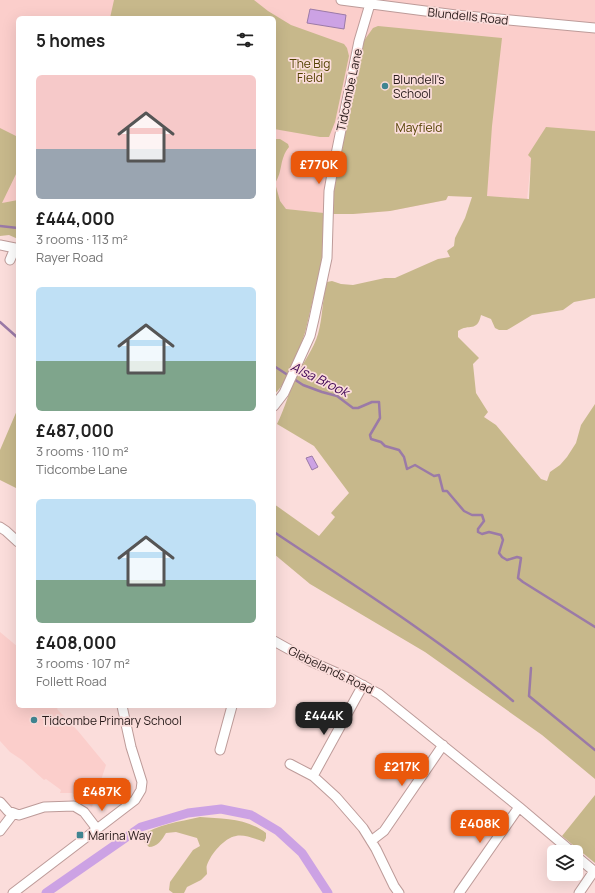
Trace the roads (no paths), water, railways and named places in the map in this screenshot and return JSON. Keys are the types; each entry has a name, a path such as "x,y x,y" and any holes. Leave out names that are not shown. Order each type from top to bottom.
{"street":[{"name":"Blundells Road","path":"341,0 456,15 595,28"},
{"name":"Tidcombe Lane","path":"276,403 284,393 310,336 324,275 328,239 329,191 360,41 370,4"},
{"path":"0,245 16,249"},
{"path":"10,260 16,251"},
{"path":"0,527 16,540"},
{"name":"Glebelands Road","path":"276,642 310,661 363,685 379,694 564,845"},
{"path":"314,776 363,685"},
{"path":"13,893 44,871 135,800 141,790 142,782 131,747 122,708"},
{"path":"220,751 231,708"},
{"path":"371,841 384,831 443,745"},
{"path":"290,764 314,776 353,816 371,841 399,893"},
{"path":"0,802 8,811 19,815 44,807 74,806 84,812 97,829"},
{"path":"458,893 519,807"},
{"path":"0,830 13,814"},
{"path":"578,893 595,872 583,862"}],"waterway":[{"name":"Alsa Brook","path":"0,226 16,228"},
{"path":"0,322 16,336"},
{"name":"Alsa Brook","path":"276,367 303,385 337,396 353,408 358,408 372,402 379,402 380,418 370,435 371,439 381,442 385,446 399,450 404,457 407,469 415,465 434,476 439,475 443,491 447,491 464,511 472,515 482,515 484,521 478,529 478,532 482,534 489,532 501,535 503,540 499,553 502,557 507,560 517,557 521,558 518,578 595,627"},
{"path":"276,533 426,634 513,701"},
{"path":"531,668 529,696 595,750"},
{"path":"46,893 141,827 188,813 221,809 251,815 278,831 302,853 328,893"}],"place":[{"name":"Blundell's School","path":"385,86"},
{"name":"Tidcombe Primary School","path":"34,720"},
{"name":"Marina Way","path":"80,835"}],"park label":[{"name":"The Big Field","path":"310,70"},
{"name":"Mayfield","path":"419,127"}]}
